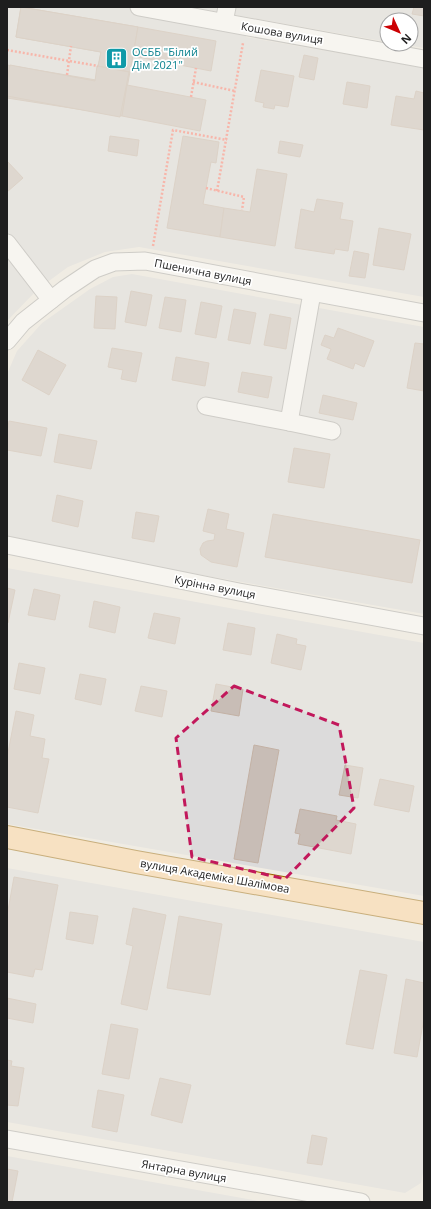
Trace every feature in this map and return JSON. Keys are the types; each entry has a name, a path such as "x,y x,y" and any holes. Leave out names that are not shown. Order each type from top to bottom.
{"main road":[{"name":"вулиця Академіка Шалімова","path":"7,837 424,914"}],"street":[{"name":"Кошова вулиця","path":"139,7 225,15 246,26 424,59"},
{"path":"7,243 51,300"},
{"name":"Пшенична вулиця","path":"7,341 23,322 51,300 95,269 114,262 150,262 424,313"},
{"path":"289,422 312,293"},
{"path":"206,406 332,431"},
{"name":"Курінна вулиця","path":"7,545 239,592 424,626"},
{"name":"Янтарна вулиця","path":"7,1139 361,1202"}],"path":[{"path":"218,191 246,26"},
{"path":"67,75 71,46"},
{"path":"7,50 98,66"},
{"path":"190,97 196,68"},
{"path":"193,82 235,90"},
{"path":"150,262 173,130 227,140"},
{"path":"206,188 244,197 242,210"}],"highlighted area":[{"path":"234,686 339,725 354,808 285,879 192,857 176,738"}],"shaded area":[{"path":"7,7 141,7 248,28 246,37 424,68 424,297 139,247 105,252 68,267 38,289 7,321"},
{"path":"190,7 424,7 424,48 419,47 419,12 379,12 379,41"},
{"path":"132,274 424,327 424,614 7,541 7,374 17,351 42,323 90,289 113,277"},
{"path":"7,568 424,643 424,896 7,824"},
{"path":"7,868 424,942 424,1168 421,1183 405,1193 7,1122"},
{"path":"7,1156 264,1202 7,1202"}],"building":[{"name":"ОСББ \"Білий Дім 2021\"","path":"21,7 138,27 122,116 7,98 7,65 96,80 101,52 16,37"},
{"path":"21,7 138,27 130,72 98,66 101,52 16,37"},
{"path":"414,7 424,7 424,16 419,15 419,12 413,12"},
{"path":"138,27 216,41 211,71 133,56"},
{"path":"304,55 318,58 314,80 299,77"},
{"path":"10,65 95,81 97,66 129,72 120,117 7,96 7,81"},
{"path":"261,70 294,76 288,107 275,105 274,109 263,107 264,103 255,101"},
{"path":"347,82 370,86 367,108 343,104"},
{"path":"127,85 206,100 200,131 122,116"},
{"path":"416,91 424,93 424,130 391,125 396,96 414,99"},
{"path":"110,136 139,140 137,156 108,151"},
{"path":"183,136 219,142 216,163 211,162 203,204 224,208 220,237 167,228"},
{"path":"280,141 303,145 300,157 278,153"},
{"path":"7,161 23,178 7,192"},
{"path":"257,169 287,174 275,246 220,237 224,208 250,212"},
{"path":"317,199 343,203 340,219 353,221 348,251 335,249 334,254 295,248 301,209 314,212"},
{"path":"379,228 411,234 404,270 373,265"},
{"path":"354,251 369,254 365,278 349,276"},
{"path":"131,291 152,295 146,326 125,322"},
{"path":"96,296 117,297 115,329 94,328"},
{"path":"165,297 186,300 181,332 159,328"},
{"path":"201,302 222,306 216,338 195,334"},
{"path":"234,309 256,313 250,344 228,340"},
{"path":"270,314 291,318 286,349 264,345"},
{"path":"338,328 374,341 364,367 355,363 353,369 327,359 331,349 321,345 325,335 334,338"},
{"path":"415,343 424,344 424,391 407,388"},
{"path":"112,348 142,353 136,382 121,379 123,370 108,367"},
{"path":"38,350 66,365 49,395 22,380"},
{"path":"176,357 209,363 205,386 172,380"},
{"path":"242,372 272,377 268,398 238,392"},
{"path":"323,395 357,403 353,420 319,413"},
{"path":"9,421 47,428 41,456 7,450 7,432"},
{"path":"59,434 97,441 91,469 54,462"},
{"path":"294,448 330,454 324,488 288,482"},
{"path":"57,495 83,501 78,527 52,521"},
{"path":"208,509 229,514 226,529 244,533 237,567 211,562 201,555 200,549 203,543 214,540 215,534 203,531"},
{"path":"136,512 159,516 154,542 132,538"},
{"path":"273,514 420,540 412,583 265,557"},
{"path":"7,588 15,590 8,623 7,623"},
{"path":"34,589 60,595 55,620 28,615"},
{"path":"94,601 120,607 115,633 89,627"},
{"path":"154,613 180,618 175,644 148,638"},
{"path":"228,623 255,628 251,655 223,650"},
{"path":"277,634 297,639 296,644 306,646 301,670 271,663"},
{"path":"19,663 45,668 40,694 14,689"},
{"path":"80,674 106,679 101,705 75,699"},
{"path":"216,684 243,689 239,716 211,711"},
{"path":"141,686 167,691 162,717 135,711"},
{"path":"16,711 34,715 30,736 45,739 42,758 49,759 38,813 7,807 7,758"},
{"path":"254,745 279,750 258,863 234,859"},
{"path":"345,765 363,768 358,798 339,795"},
{"path":"380,779 414,786 409,812 374,805"},
{"path":"300,809 337,816 336,820 356,824 351,854 298,844 300,834 295,833"},
{"path":"14,877 58,885 42,970 35,969 33,977 7,972 7,916"},
{"path":"133,908 166,915 147,1010 121,1004 133,946 126,944"},
{"path":"70,912 98,916 93,944 66,939"},
{"path":"179,916 222,924 210,995 167,988"},
{"path":"360,970 387,975 373,1049 346,1044"},
{"path":"406,979 424,983 424,1018 417,1057 394,1053"},
{"path":"7,998 36,1004 33,1023 7,1018"},
{"path":"111,1024 138,1029 129,1079 102,1074"},
{"path":"7,1060 12,1061 11,1066 24,1068 18,1106 7,1105"},
{"path":"160,1078 191,1085 182,1123 151,1115"},
{"path":"98,1090 124,1095 117,1132 92,1127"},
{"path":"312,1135 327,1138 322,1165 307,1163"},
{"path":"7,1169 18,1171 12,1202 7,1202"}],"place":[{"name":"ОСББ \"Білий Дім 2021\"","path":"116,58"}]}
